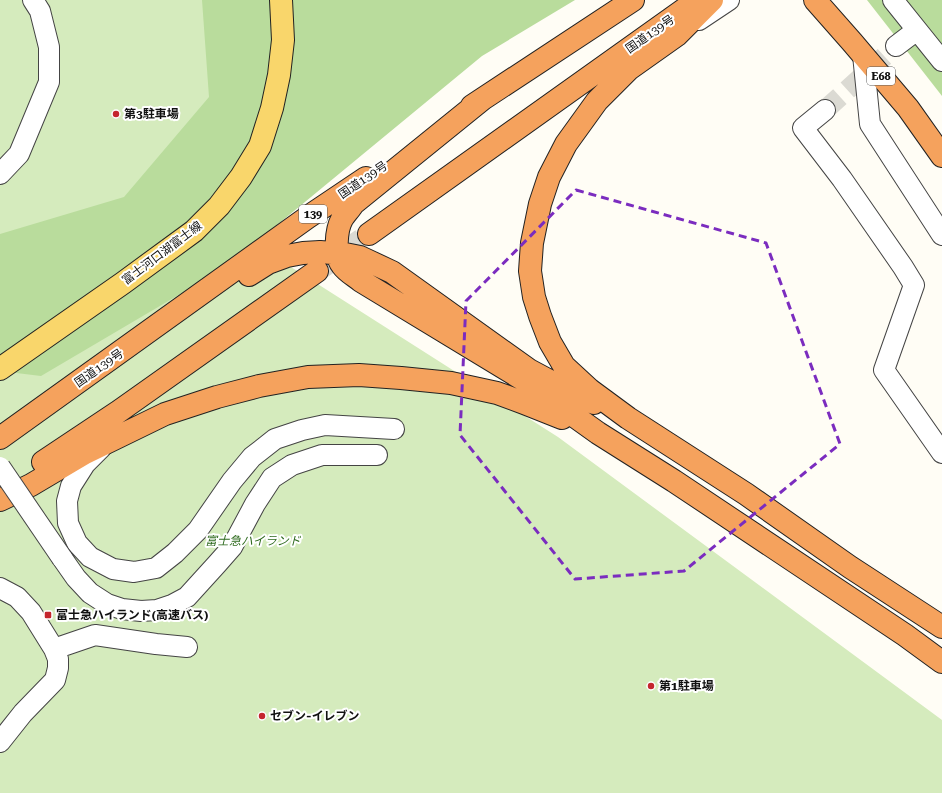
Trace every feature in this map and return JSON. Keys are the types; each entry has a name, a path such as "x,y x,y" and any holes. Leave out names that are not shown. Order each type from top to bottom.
{"highway":[{"name":"国道139号","path":"0,438 308,218 484,98 633,0"},
{"name":"国道139号","path":"369,234 697,0"},
{"path":"712,0 677,35 629,69 597,101 566,144 549,177 540,204 532,243 530,271 534,297 550,342 564,366 590,390 628,418 746,494 850,567 942,627"},
{"name":"E68","path":"814,0 908,108 942,156"},
{"name":"E68","path":"832,0 916,101 942,136"},
{"path":"484,98 353,204 342,219 337,235 340,264 349,272 524,380 598,433 674,481 905,635 942,662"},
{"path":"132,344 268,263 287,256 303,253 320,252 338,254 360,258 392,272 529,370 574,394 628,418"},
{"path":"0,490 118,412 317,271"},
{"path":"0,500 31,485 85,453 165,414 217,397 259,386 308,377 359,375 451,383 497,393 524,402 598,433"}],"main road":[{"name":"富士河口湖富士線","path":"0,369 123,283 194,231 219,206 241,177 260,146 272,108 279,76 283,40 281,0"}],"street":[{"path":"0,174 19,154 49,82 49,47 40,11 33,0"},
{"path":"677,35 729,0"},
{"path":"892,0 942,61"},
{"path":"896,46 917,30"},
{"path":"863,55 870,124 942,235"},
{"path":"825,110 803,128 851,192 903,266 914,285 884,370 942,453"},
{"path":"107,442 85,464 71,486 67,501 68,523 77,543 90,557 113,570 134,572 156,568 175,553 198,530 232,481 252,456 275,439 302,430 324,425 394,429"},
{"path":"0,467 76,578 90,593 107,604 122,609 141,611 157,610 172,605 186,597 202,582 232,547 255,504 272,478 292,465 322,454 377,455"},
{"path":"0,588 17,597 32,612 54,649 58,659 58,668 55,680 23,713 0,742"},
{"path":"54,649 95,634 156,644 187,647"}],"highlighted area":[{"path":"576,190 766,243 840,444 684,571 575,579 460,435 466,301"}],"green space":[{"name":"富士急ハイランド","path":"0,0 259,0 192,204 558,437 942,720 942,793 0,793"},
{"path":"202,0 575,0 482,56 226,267 41,376 0,371 0,234 124,197 209,97"},
{"path":"867,0 942,0 942,96"}],"tunnel":[{"path":"825,110 896,46"},
{"path":"317,271 369,234"}],"place":[{"name":"第3駐車場","path":"116,114"},
{"name":"富士急ハイランド(高速バス)","path":"48,615"},
{"name":"第1駐車場","path":"651,686"},
{"name":"セブン-イレブン","path":"262,716"}]}
